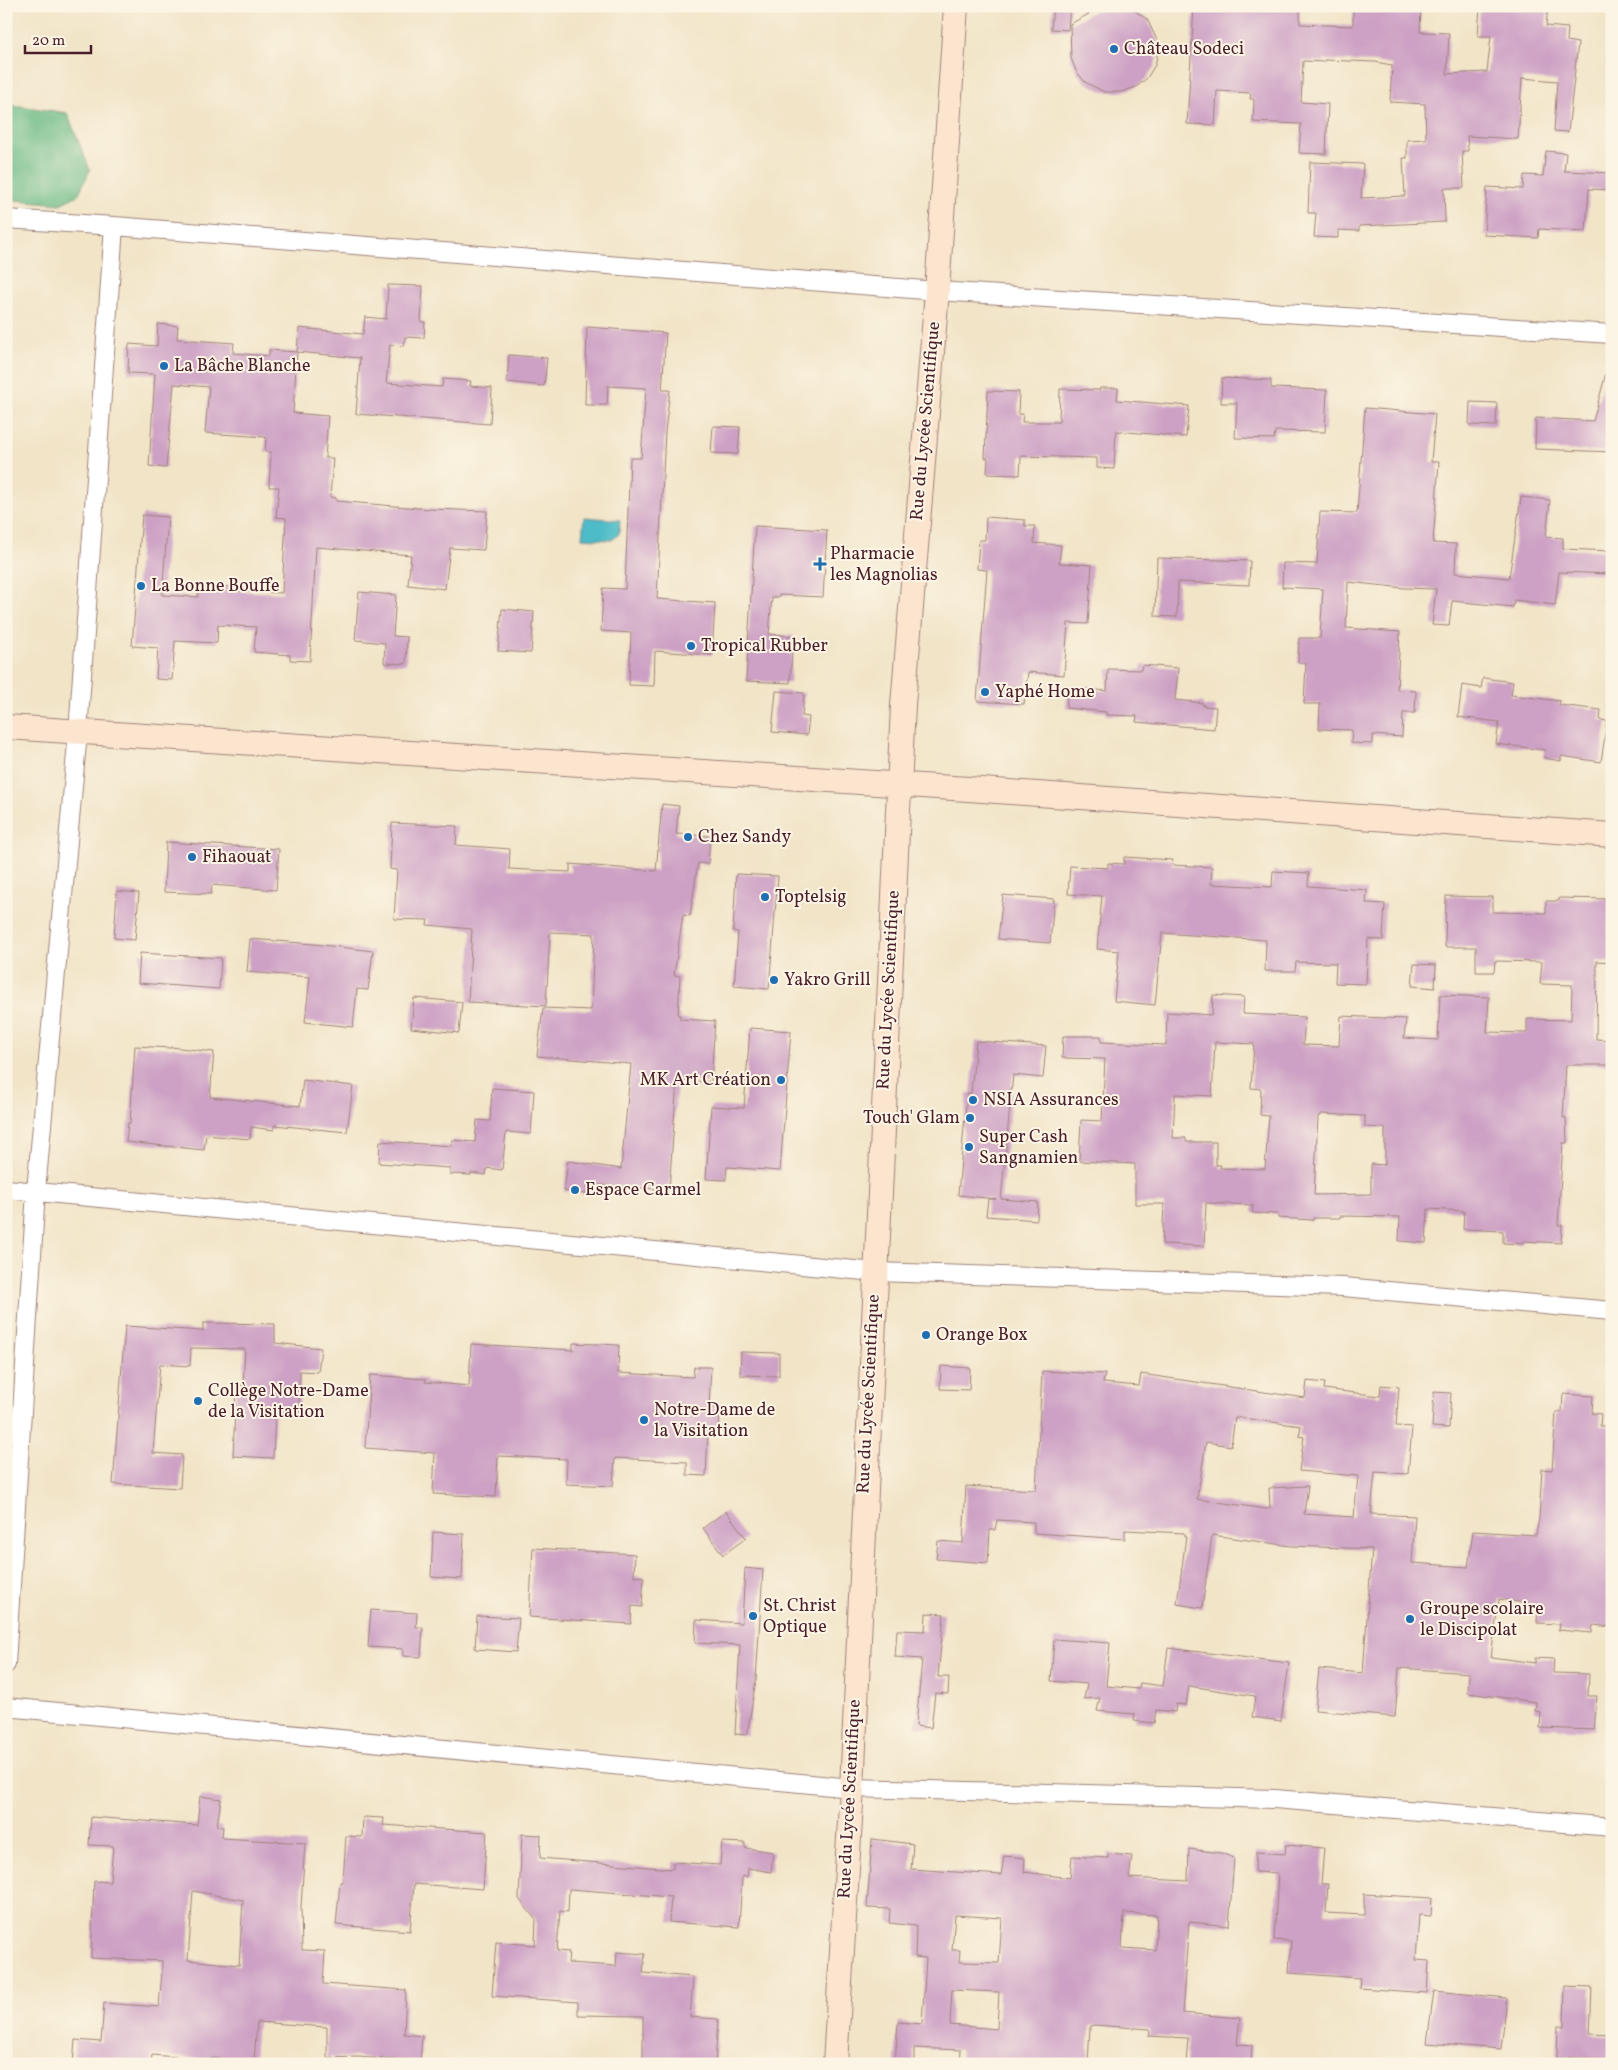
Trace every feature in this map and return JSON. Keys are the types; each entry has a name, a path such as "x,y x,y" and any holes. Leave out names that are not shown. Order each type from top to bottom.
{"street":[{"name":"Rue du Lycée Scientifique","path":"834,2064 852,1788 903,695 937,291 956,6"},
{"path":"6,219 937,291 1612,334"},
{"path":"6,1664 36,1191 78,732 114,226"},
{"path":"6,727 1612,834"},
{"path":"6,1189 875,1272 1343,1287 1612,1311"},
{"path":"6,1707 852,1788 1275,1798 1612,1827"}],"green space":[{"path":"6,104 67,113 90,170 78,195 60,204 6,199"}],"water":[{"path":"584,517 620,520 619,534 612,540 582,538"}],"building":[{"path":"1053,6 1070,6 1068,30 1051,29"},
{"name":"Château Sodeci","path":"1104,6 1124,6 1132,9 1147,19 1157,40 1155,65 1147,78 1136,87 1121,92 1104,92 1085,82 1076,71 1071,58 1070,24"},
{"path":"1194,6 1300,6 1300,24 1353,26 1353,6 1421,6 1420,32 1449,33 1447,74 1487,72 1491,36 1478,36 1480,6 1548,6 1546,26 1568,28 1567,41 1578,43 1568,132 1554,131 1557,81 1522,78 1518,139 1467,136 1468,151 1462,151 1464,188 1444,188 1445,222 1359,226 1359,231 1338,230 1338,238 1314,237 1316,213 1308,213 1310,162 1363,164 1361,198 1405,196 1403,158 1407,158 1407,140 1426,139 1425,104 1390,102 1392,65 1375,62 1303,61 1301,102 1328,104 1326,154 1299,153 1301,124 1253,122 1254,99 1250,99 1251,93 1217,91 1215,125 1187,124"},
{"path":"1546,151 1566,153 1564,171 1612,173 1612,190 1589,189 1586,231 1539,229 1538,238 1484,235 1487,187 1523,189 1524,175 1543,176"},
{"path":"388,285 423,286 421,322 425,322 424,338 405,337 404,346 390,345 386,383 442,387 443,379 471,381 470,386 492,388 490,424 356,414 360,358 297,352 299,328 363,334 365,317 386,319"},
{"path":"158,324 178,326 177,339 234,343 233,353 269,356 269,350 297,352 293,413 328,416 325,458 333,458 330,497 336,498 336,501 430,509 487,511 484,550 450,548 445,589 408,585 411,555 316,547 310,661 290,660 290,655 254,652 256,627 218,625 217,643 175,641 172,680 156,679 158,648 132,646 142,515 168,517 162,595 198,597 198,586 235,587 235,591 282,593 286,518 276,517 279,487 269,487 271,452 265,452 266,437 205,433 209,387 174,384 166,468 149,466 155,374 128,373 129,344 157,346"},
{"path":"587,327 666,333 662,390 670,390 665,432 657,599 715,603 712,655 655,651 654,686 629,685 631,633 601,631 603,588 625,589 630,458 641,458 646,388 608,386 607,405 585,405"},
{"path":"509,355 547,358 544,386 507,382"},
{"path":"1606,373 1612,373 1612,452 1535,449 1536,418 1593,421"},
{"path":"1222,378 1271,380 1271,388 1327,390 1325,432 1275,431 1274,439 1235,438 1237,403 1221,403"},
{"path":"1100,388 1118,388 1117,400 1189,406 1186,437 1116,431 1114,469 1097,468 1097,458 1021,456 1020,475 987,474 988,458 985,458 988,391 1019,392 1018,414 1023,414 1022,422 1059,422 1060,389 1100,390"},
{"path":"1470,402 1497,403 1496,426 1469,425"},
{"path":"1365,408 1435,414 1431,462 1439,462 1433,543 1456,544 1455,573 1509,578 1521,497 1550,500 1546,537 1563,538 1563,549 1612,551 1612,574 1559,572 1555,605 1514,600 1513,607 1452,601 1449,626 1432,625 1436,589 1404,588 1348,582 1346,628 1400,632 1397,690 1416,691 1415,713 1403,713 1402,737 1373,735 1373,744 1351,743 1352,730 1319,729 1320,704 1304,704 1306,663 1298,663 1299,638 1320,638 1323,589 1282,587 1283,563 1317,564 1320,512 1357,513"},
{"path":"713,426 740,427 738,454 711,453"},
{"path":"986,517 1025,520 1025,526 1035,526 1034,543 1061,545 1059,563 1092,565 1088,624 1068,623 1064,675 1028,672 1024,704 977,701 987,570 977,569 979,540 985,540"},
{"path":"755,526 827,530 823,597 779,595 779,597 772,597 769,634 793,636 790,683 746,681"},
{"path":"1157,558 1250,561 1249,585 1178,582 1177,617 1155,616"},
{"path":"359,592 396,595 393,636 407,637 406,664 384,663 385,643 355,640"},
{"path":"502,609 534,612 531,653 498,651"},
{"path":"1142,665 1178,668 1175,700 1203,703 1203,706 1216,707 1214,729 1136,722 1137,716 1106,715 1106,712 1066,708 1068,687 1107,691 1108,669 1141,670"},
{"path":"1483,678 1513,682 1511,695 1560,701 1559,705 1601,710 1600,720 1607,721 1601,762 1561,756 1561,761 1544,758 1545,750 1496,744 1499,722 1458,717 1462,685 1481,688"},
{"path":"776,691 804,693 802,716 809,717 807,735 772,732"},
{"path":"662,804 679,806 676,834 710,836 708,864 698,863 690,916 683,915 674,975 680,976 678,1015 680,1015 680,1019 715,1021 711,1082 677,1081 669,1190 588,1184 586,1194 564,1191 568,1161 621,1169 631,1064 537,1056 543,1008 591,1010 594,934 550,932 546,1006 468,1002 472,929 427,925 428,920 394,919 397,870 390,869 392,823 457,826 456,845 510,849 509,869 570,872 570,864 656,871"},
{"path":"166,842 279,849 276,890 212,885 211,894 164,892"},
{"path":"1124,857 1173,860 1172,865 1212,867 1211,884 1272,887 1273,871 1309,873 1308,886 1367,890 1366,903 1385,904 1383,940 1368,939 1366,984 1335,983 1336,963 1296,962 1295,971 1265,971 1266,940 1162,933 1155,1005 1114,1001 1119,951 1097,949 1102,896 1068,894 1070,866 1108,868 1108,863 1124,864"},
{"path":"736,874 778,876 769,989 734,986 738,932 733,931"},
{"path":"117,891 139,893 135,940 114,938"},
{"path":"1003,895 1054,899 1050,943 998,939"},
{"path":"1446,896 1493,897 1493,912 1546,913 1546,901 1559,901 1559,898 1612,899 1612,962 1597,961 1596,1039 1612,1040 1612,1065 1566,1065 1563,1118 1566,1117 1567,1143 1563,1143 1558,1225 1562,1225 1561,1243 1523,1241 1522,1244 1503,1243 1503,1231 1463,1229 1464,1211 1428,1209 1426,1243 1399,1241 1400,1217 1340,1216 1340,1218 1313,1218 1313,1220 1278,1218 1278,1214 1252,1213 1253,1205 1206,1203 1204,1246 1162,1244 1164,1204 1135,1204 1135,1164 1079,1161 1081,1120 1102,1121 1105,1059 1062,1058 1063,1036 1101,1036 1101,1042 1166,1045 1167,1012 1212,1015 1213,995 1244,997 1243,1014 1305,1017 1303,1045 1339,1046 1341,1016 1406,1019 1404,1038 1438,1040 1440,995 1489,997 1487,1032 1527,1033 1527,1019 1571,1020 1572,985 1540,984 1542,962 1495,961 1494,972 1476,972 1476,947 1445,947","holes":["1215,1042 1254,1044 1251,1088 1261,1089 1260,1115 1269,1116 1265,1169 1220,1168 1221,1165 1216,1165 1216,1142 1186,1142 1186,1138 1173,1138 1175,1094 1212,1096","1321,1114 1365,1116 1365,1127 1385,1128 1385,1165 1371,1164 1371,1194 1314,1195 1318,1116 1321,1116"]},
{"path":"250,939 373,951 368,990 357,989 353,1027 305,1022 310,977 247,972"},
{"path":"140,953 221,958 219,989 138,983"},
{"path":"1414,964 1436,965 1435,988 1412,986"},
{"path":"414,998 462,1002 459,1033 411,1028"},
{"path":"750,1028 791,1031 780,1171 727,1167 726,1180 706,1179 711,1106 744,1108"},
{"path":"976,1041 1046,1046 1043,1078 1013,1075 1001,1199 1038,1202 1037,1220 986,1216 988,1199 996,1199 958,1195 967,1093 971,1093"},
{"path":"135,1046 171,1047 214,1052 210,1097 300,1106 303,1080 353,1086 347,1132 274,1125 274,1130 251,1127 250,1139 206,1135 204,1150 126,1142 128,1123 130,1123"},
{"path":"492,1088 534,1091 531,1134 506,1132 502,1170 487,1168 486,1175 471,1173 471,1175 450,1174 450,1168 379,1163 380,1141 452,1146 452,1140 475,1142 477,1120 490,1121"},
{"path":"203,1323 275,1324 275,1343 321,1348 318,1372 300,1371 299,1413 275,1413 273,1458 233,1456 236,1385 243,1386 245,1349 191,1348 190,1366 160,1364 153,1453 182,1455 180,1488 113,1484 125,1326 203,1331"},
{"path":"573,1343 619,1345 618,1373 693,1377 694,1367 711,1367 709,1408 720,1408 719,1432 708,1432 706,1476 687,1475 687,1462 615,1458 613,1486 566,1484 567,1459 498,1456 496,1497 433,1494 435,1453 365,1448 370,1375 426,1379 425,1382 469,1386 471,1344 573,1350"},
{"path":"741,1352 779,1353 779,1376 740,1375"},
{"path":"941,1366 970,1368 969,1390 940,1389"},
{"path":"1042,1371 1105,1374 1103,1383 1139,1386 1141,1374 1305,1398 1307,1381 1325,1383 1324,1389 1380,1396 1381,1385 1399,1387 1396,1426 1412,1427 1408,1474 1375,1472 1371,1514 1415,1516 1412,1563 1468,1567 1473,1531 1536,1535 1542,1469 1552,1470 1556,1412 1562,1412 1563,1394 1593,1396 1592,1413 1601,1414 1600,1426 1612,1426 1612,1627 1593,1625 1592,1633 1558,1630 1559,1624 1537,1623 1538,1605 1499,1599 1491,1657 1535,1663 1535,1658 1554,1659 1553,1673 1589,1674 1588,1696 1597,1696 1594,1730 1540,1728 1541,1712 1535,1711 1536,1702 1468,1693 1469,1673 1399,1668 1395,1717 1315,1710 1319,1669 1363,1673 1372,1549 1291,1546 1212,1535 1202,1608 1177,1604 1186,1537 1184,1537 1184,1533 1125,1530 1125,1539 1034,1533 1034,1522 997,1520 995,1530 990,1530 988,1563 936,1559 938,1541 963,1543 966,1486 1036,1490","holes":["1235,1417 1301,1426 1299,1436 1304,1437 1299,1471 1358,1476 1354,1517 1304,1514 1308,1486 1269,1488 1270,1508 1266,1509 1197,1499 1206,1442 1231,1446"]},
{"path":"1434,1392 1451,1393 1449,1428 1432,1427"},
{"path":"726,1511 746,1538 723,1555 703,1528"},
{"path":"433,1532 464,1534 462,1579 431,1577"},
{"path":"533,1548 635,1554 634,1576 644,1577 642,1607 632,1606 631,1624 529,1617"},
{"path":"745,1568 763,1570 756,1680 747,1735 735,1734 740,1645 695,1643 696,1620 742,1623"},
{"path":"371,1610 417,1613 416,1627 423,1627 421,1657 403,1656 403,1649 368,1647"},
{"path":"926,1613 944,1614 938,1677 949,1677 948,1694 935,1693 931,1728 916,1726 922,1659 895,1657 897,1630 925,1631"},
{"path":"477,1616 519,1618 516,1652 475,1649"},
{"path":"1054,1639 1110,1643 1106,1686 1139,1689 1140,1683 1163,1686 1168,1648 1289,1663 1281,1721 1252,1717 1255,1696 1189,1686 1186,1705 1176,1704 1175,1712 1156,1710 1154,1723 1134,1721 1135,1714 1097,1711 1100,1698 1084,1699 1087,1684 1051,1681"},
{"path":"200,1796 221,1799 217,1826 223,1827 222,1838 305,1843 301,1907 302,1950 325,1951 323,1984 406,1990 404,2034 422,2036 420,2062 358,2057 327,2058 327,2027 257,2022 254,2061 152,2055 151,2064 73,2064 75,2040 101,2042 104,2003 159,2007 162,1971 162,1961 91,1958 94,1881 110,1882 113,1846 89,1845 91,1817 197,1825","holes":["193,1891 243,1900 239,1965 188,1960"]},
{"path":"363,1817 384,1818 383,1825 487,1832 483,1889 414,1884 410,1931 336,1925 340,1882 343,1882 346,1836 362,1837"},
{"path":"522,1834 541,1835 540,1858 673,1869 673,1862 720,1865 722,1842 745,1843 745,1848 773,1852 771,1872 748,1868 747,1877 742,1876 739,1927 669,1922 671,1897 569,1889 568,1912 560,1911 557,1951 569,1952 568,1963 616,1966 617,1952 645,1954 643,1973 693,1977 690,2017 718,2019 715,2064 643,2064 643,2016 578,2015 578,2002 492,1996 496,1942 535,1945 536,1920 519,1899"},
{"path":"872,1839 913,1844 911,1869 1001,1875 1004,1856 1025,1858 1024,1872 1070,1878 1072,1856 1108,1858 1108,1854 1132,1856 1129,1878 1188,1881 1189,1849 1221,1853 1234,1858 1229,1926 1189,1922 1182,2013 1240,2018 1237,2044 1252,2045 1251,2064 1186,2064 1188,2038 1149,2036 1150,2029 1094,2025 1090,2026 1088,2064 960,2064 961,2050 914,2048 914,2064 895,2064 898,2022 922,2024 926,1958 915,1957 916,1926 889,1923 890,1909 867,1908","holes":["1124,1913 1157,1915 1155,1950 1122,1948","955,1915 1002,1918 999,1963 959,1962 960,1950 952,1950","952,1990 999,1992 997,2029 950,2025"]},
{"path":"1286,1845 1324,1848 1321,1884 1328,1884 1326,1913 1364,1915 1364,1894 1432,1898 1431,1916 1419,1915 1416,1960 1429,1961 1427,1993 1359,1988 1360,1978 1289,1973 1291,1941 1274,1940 1278,1873 1255,1872 1256,1852 1285,1854"},
{"path":"1565,1986 1592,1987 1590,2034 1612,2035 1612,2059 1557,2057 1558,2026 1564,2026"},
{"path":"1434,1991 1507,1998 1501,2049 1427,2043"}],"place":[{"name":"Château Sodeci","path":"1114,49"},
{"name":"La Bâche Blanche","path":"164,366"},
{"name":"Pharmacie les Magnolias","path":"820,564"},
{"name":"La Bonne Bouffe","path":"141,586"},
{"name":"Tropical Rubber","path":"691,646"},
{"name":"Yaphé Home","path":"985,692"},
{"name":"Chez Sandy","path":"688,837"},
{"name":"Fihaouat","path":"192,857"},
{"name":"Toptelsig","path":"765,897"},
{"name":"Yakro Grill","path":"774,980"},
{"name":"MK Art Création","path":"781,1080"},
{"name":"NSIA Assurances","path":"973,1100"},
{"name":"Touch' Glam","path":"970,1118"},
{"name":"Super Cash Sangnamien","path":"969,1147"},
{"name":"Espace Carmel","path":"575,1190"},
{"name":"Orange Box","path":"926,1335"},
{"name":"Collège Notre-Dame de la Visitation","path":"198,1401"},
{"name":"Notre-Dame de la Visitation","path":"644,1420"},
{"name":"St. Christ Optique","path":"753,1616"},
{"name":"Groupe scolaire le Discipolat","path":"1410,1619"}]}
